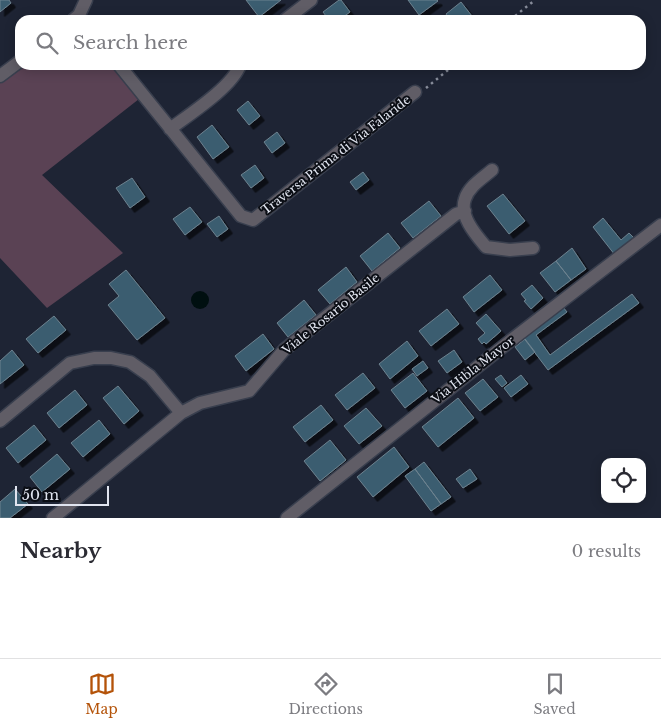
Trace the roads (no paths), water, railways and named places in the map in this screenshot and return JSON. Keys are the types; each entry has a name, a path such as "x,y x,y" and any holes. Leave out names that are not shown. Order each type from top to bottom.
{"street":[{"path":"80,15 86,0"},
{"path":"292,15 311,0"},
{"path":"0,76 15,65"},
{"name":"Traversa Prima di Via Falaride","path":"124,70 242,216 253,220 416,92"},
{"path":"170,129 227,85 238,70"},
{"path":"492,170 474,185 465,199 466,218 486,247 510,250 533,248"},
{"name":"Viale Rosario Basile","path":"53,518 181,413 200,402 249,391 284,350 456,214 466,211"},
{"name":"Via Hibla Mayor","path":"286,518 510,341 661,225"},
{"path":"0,421 70,363 94,358 111,358 130,362 150,376 181,413"}]}
